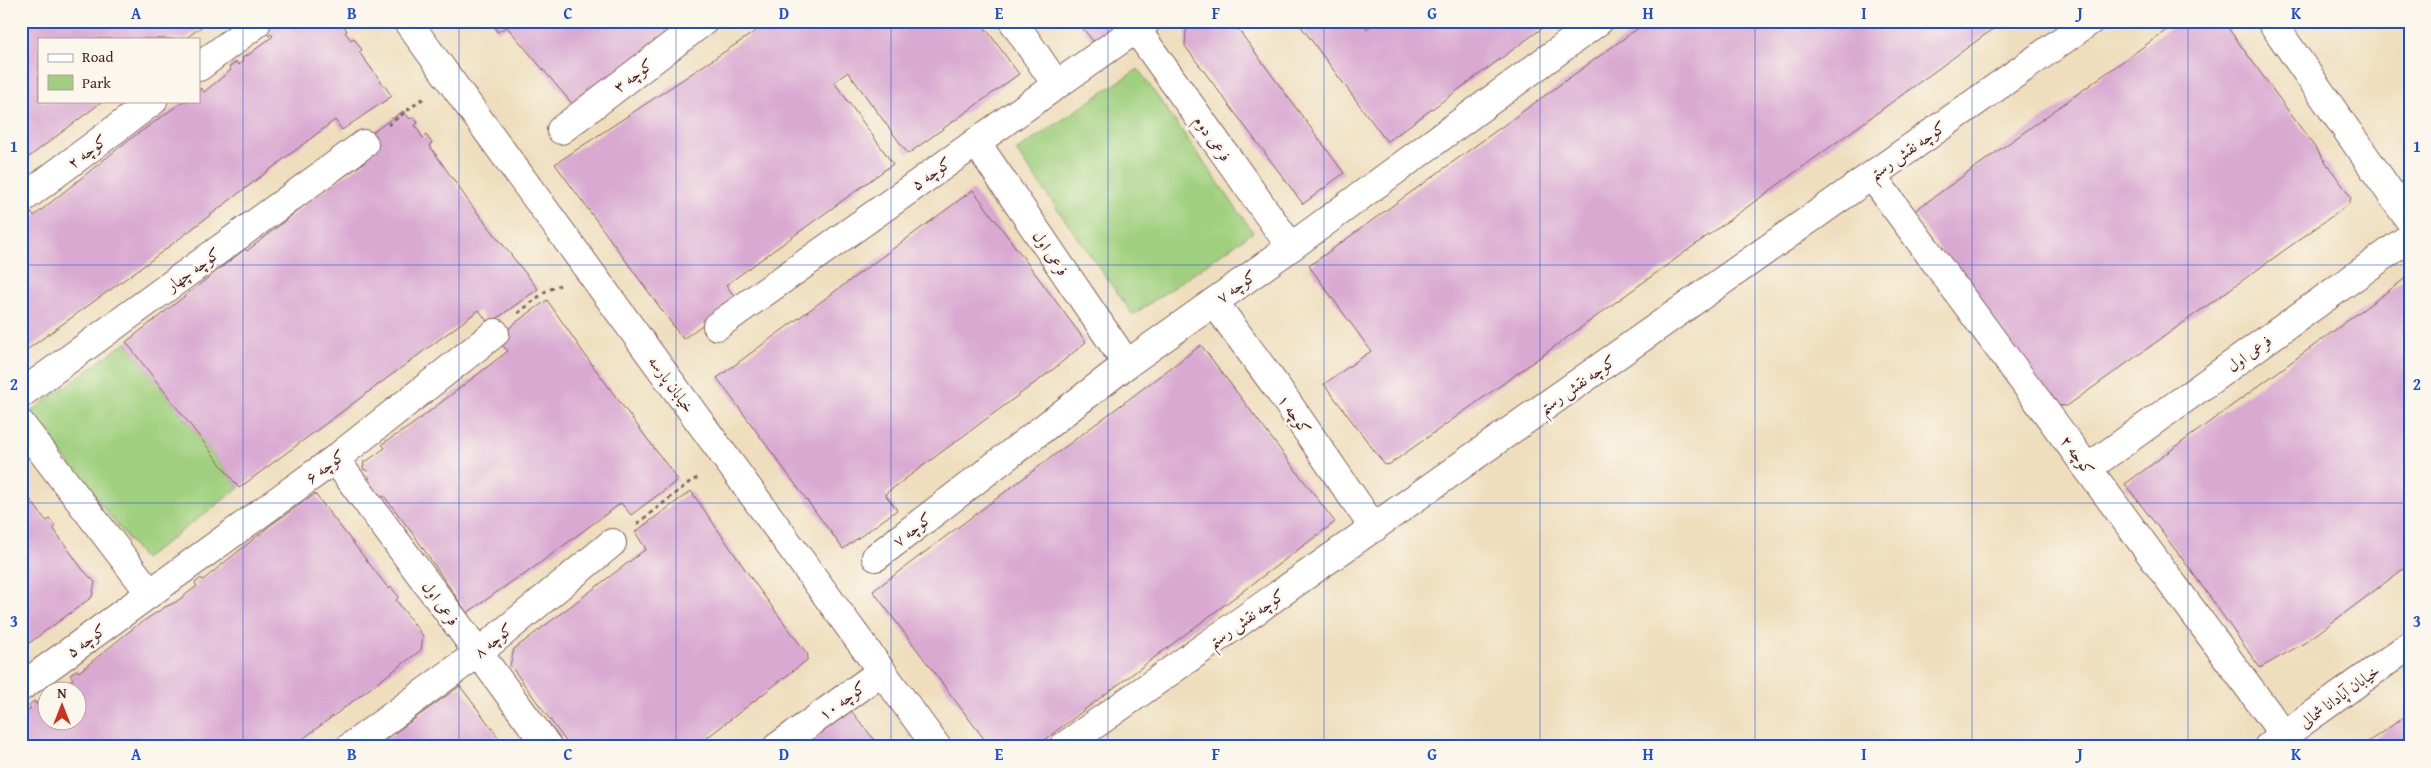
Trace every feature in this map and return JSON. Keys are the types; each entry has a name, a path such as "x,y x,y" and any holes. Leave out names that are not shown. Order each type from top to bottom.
{"street":[{"name":"خیابان پارسه","path":"407,21 938,747"},
{"name":"کوچه ۳","path":"561,130 704,21"},
{"path":"1013,21 1056,84"},
{"name":"کوچه ۷","path":"876,556 1127,364 1291,247 1599,21"},
{"name":"کوچه نقش رستم","path":"1063,747 2090,21"},
{"path":"2271,21 2410,221"},
{"path":"200,66 256,24"},
{"name":"کوچه ۵","path":"717,326 1056,84 1142,25"},
{"name":"فرعی دوم","path":"1142,25 1291,247"},
{"name":"کوچه ۲","path":"21,200 152,102"},
{"name":"فرعی اول","path":"976,142 1127,364"},
{"name":"کوچه چهار","path":"21,394 364,144"},
{"name":"کوچه ۲","path":"1872,176 2088,468 2276,741"},
{"name":"فرعی اول","path":"2088,468 2410,237"},
{"name":"کوچه ۱","path":"1214,302 1374,528"},
{"name":"کوچه ۶","path":"150,593 335,459 495,333"},
{"path":"21,424 150,593"},
{"name":"فرعی اول","path":"335,459 548,747"},
{"name":"کوچه ۸","path":"360,739 478,653 612,543"},
{"name":"کوچه ۵","path":"21,687 150,593"},
{"name":"خیابان آپادانا شمالی","path":"2276,741 2410,645"},
{"name":"کوچه ۱۰","path":"777,747 882,671"}],"path":[{"path":"364,144 449,78"},
{"path":"495,333 546,291 591,273"},
{"path":"612,543 691,481 729,462"}],"green space":[{"path":"1138,69 1253,232 1133,315 1016,151"},
{"path":"126,342 239,488 144,559 29,413"}],"building":[{"path":"21,21 209,21 186,38 38,38 38,102 102,102 21,163"},
{"path":"265,21 341,21 347,31 345,32 351,40 354,38 362,50 359,52 392,96 342,130 335,120 146,264 21,354 21,222 32,213 34,216 126,142 183,102 200,102 201,88 204,92 231,70 229,67 236,62 239,65 243,61 242,58 273,36 271,34 269,36 263,28"},
{"path":"493,21 690,21 574,106 507,27 497,32"},
{"path":"771,21 980,21 1019,74 908,154 848,72 834,82 893,164 726,285 737,300 683,339 555,164"},
{"path":"1077,21 1129,21 1098,41 1093,41"},
{"path":"1199,21 1232,21 1344,173 1303,204 1185,46 1186,31"},
{"path":"1297,21 1361,21 1367,29 1377,21 1552,21 1387,142"},
{"path":"1648,21 2004,21 1525,368 1390,464 1385,465 1324,384 1371,351 1309,266"},
{"path":"2179,21 2223,21 2351,197 2349,204 2067,406 2051,405 1913,212"},
{"path":"403,111 410,119 414,117 418,123 415,125 423,138 426,135 432,143 429,145 469,202 538,289 489,324 479,310 239,488 126,342 245,249 247,251 317,195 365,162 353,146"},
{"path":"973,190 1086,342 1051,371 885,494 897,510 843,549 717,378"},
{"path":"2410,275 2410,564 2306,642 2260,668 2190,569 2125,484"},
{"path":"547,300 590,362 678,480 631,515 621,503 521,577 467,613 416,538 384,496 380,498 366,480 370,478 367,474 368,471 363,469 364,461 367,461 385,448 382,444 409,427 508,351 497,340 515,323"},
{"path":"1201,345 1335,522 1035,747 990,747 873,591"},
{"path":"21,487 44,518 47,521 50,519 55,526 53,528 83,570 95,582 92,597 21,649"},
{"path":"691,491 756,585 808,655 807,660 695,747 570,747 510,665 514,649 646,549 635,532"},
{"path":"315,494 389,589 391,587 399,597 396,600 423,636 421,650 292,747 21,747 21,715 31,708 29,705 34,701 36,704 38,702 38,730 88,730 88,680 72,680 73,679 70,675 76,670 79,672 136,626 176,602 197,586 195,583 201,578 203,580 272,524"},
{"path":"460,686 506,747 378,747 396,732"},
{"path":"849,708 880,747 798,747"},
{"path":"2410,713 2410,747 2361,747 2368,742"}]}
